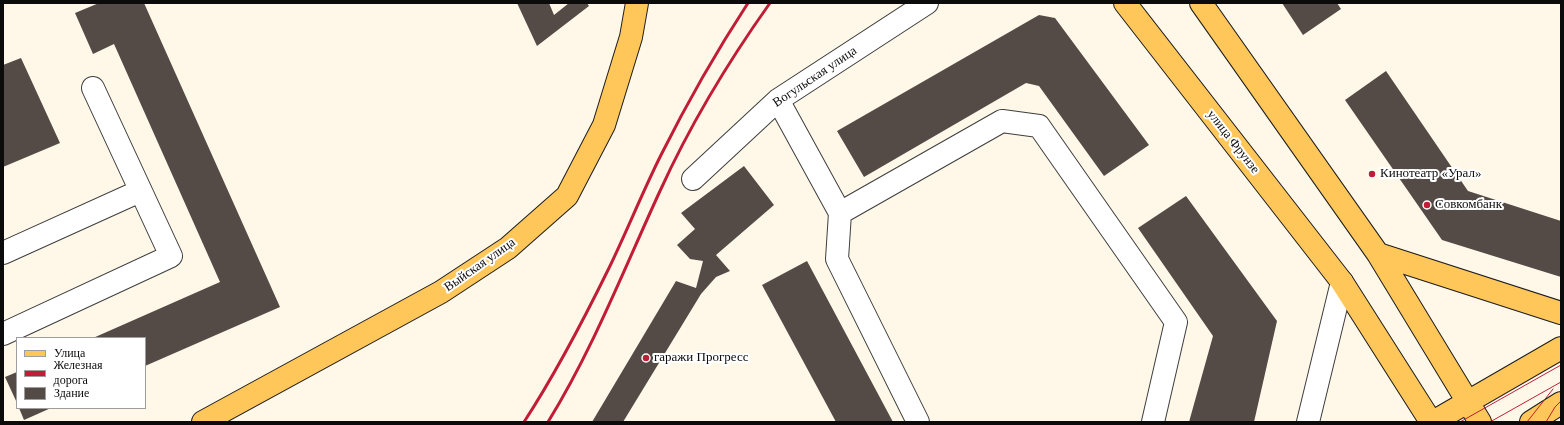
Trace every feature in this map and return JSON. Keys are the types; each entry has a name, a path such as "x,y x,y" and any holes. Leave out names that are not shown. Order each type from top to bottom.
{"main road":[{"name":"Выйская улица","path":"203,422 441,292 508,248 567,196 604,125 631,37 637,3"},
{"name":"улица Фрунзе","path":"1125,3 1342,282 1432,422"},
{"path":"1201,3 1378,254 1480,422"},
{"path":"1378,254 1561,313"},
{"path":"1432,422 1561,348"},
{"path":"1531,422 1561,403"}],"street":[{"name":"Вогульская улица","path":"694,179 778,100 927,3"},
{"path":"3,334 171,256 93,88"},
{"path":"778,100 840,213 837,259 918,422"},
{"path":"840,213 1002,121 1039,126 1176,322 1152,422"},
{"path":"3,253 140,191"},
{"path":"1308,422 1342,282"}],"building":[{"path":"99,3 144,3 280,307 146,366 146,337 95,337 220,282 114,44 93,54 75,13"},
{"path":"517,3 549,3 554,15 569,3 587,3 589,6 537,46"},
{"path":"1282,3 1337,3 1341,9 1303,35"},
{"path":"1039,15 1055,18 1149,145 1104,176 1039,86 1026,83 864,177 837,131"},
{"path":"21,58 60,143 3,167 3,65"},
{"path":"1386,71 1468,191 1561,221 1561,277 1442,240 1345,100"},
{"name":"гаражи Прогресс","path":"744,166 774,205 716,255 730,271 716,277 701,294 623,422 592,422 676,281 696,288 703,261 690,259 677,245 695,229 681,213"},
{"path":"1186,196 1277,321 1254,422 1189,422 1213,336 1138,228"},
{"path":"807,261 893,422 836,422 762,285"},
{"path":"16,372 16,401 5,377"},
{"path":"19,409 49,409 24,420"}],"tram line":[{"path":"1460,422 1561,365"},
{"path":"1490,422 1561,382"},
{"path":"1527,422 1553,389"},
{"path":"1546,422 1555,407 1561,401"}],"railway":[{"path":"524,422 558,366 589,308 616,254 654,169 681,116 713,59 748,3"},
{"path":"548,422 594,337 660,191 684,142 710,94 770,3"}],"place":[{"name":"Кинотеатр «Урал»","path":"1372,174"},
{"name":"Совкомбанк","path":"1427,205"},
{"name":"гаражи Прогресс","path":"646,358"}]}
